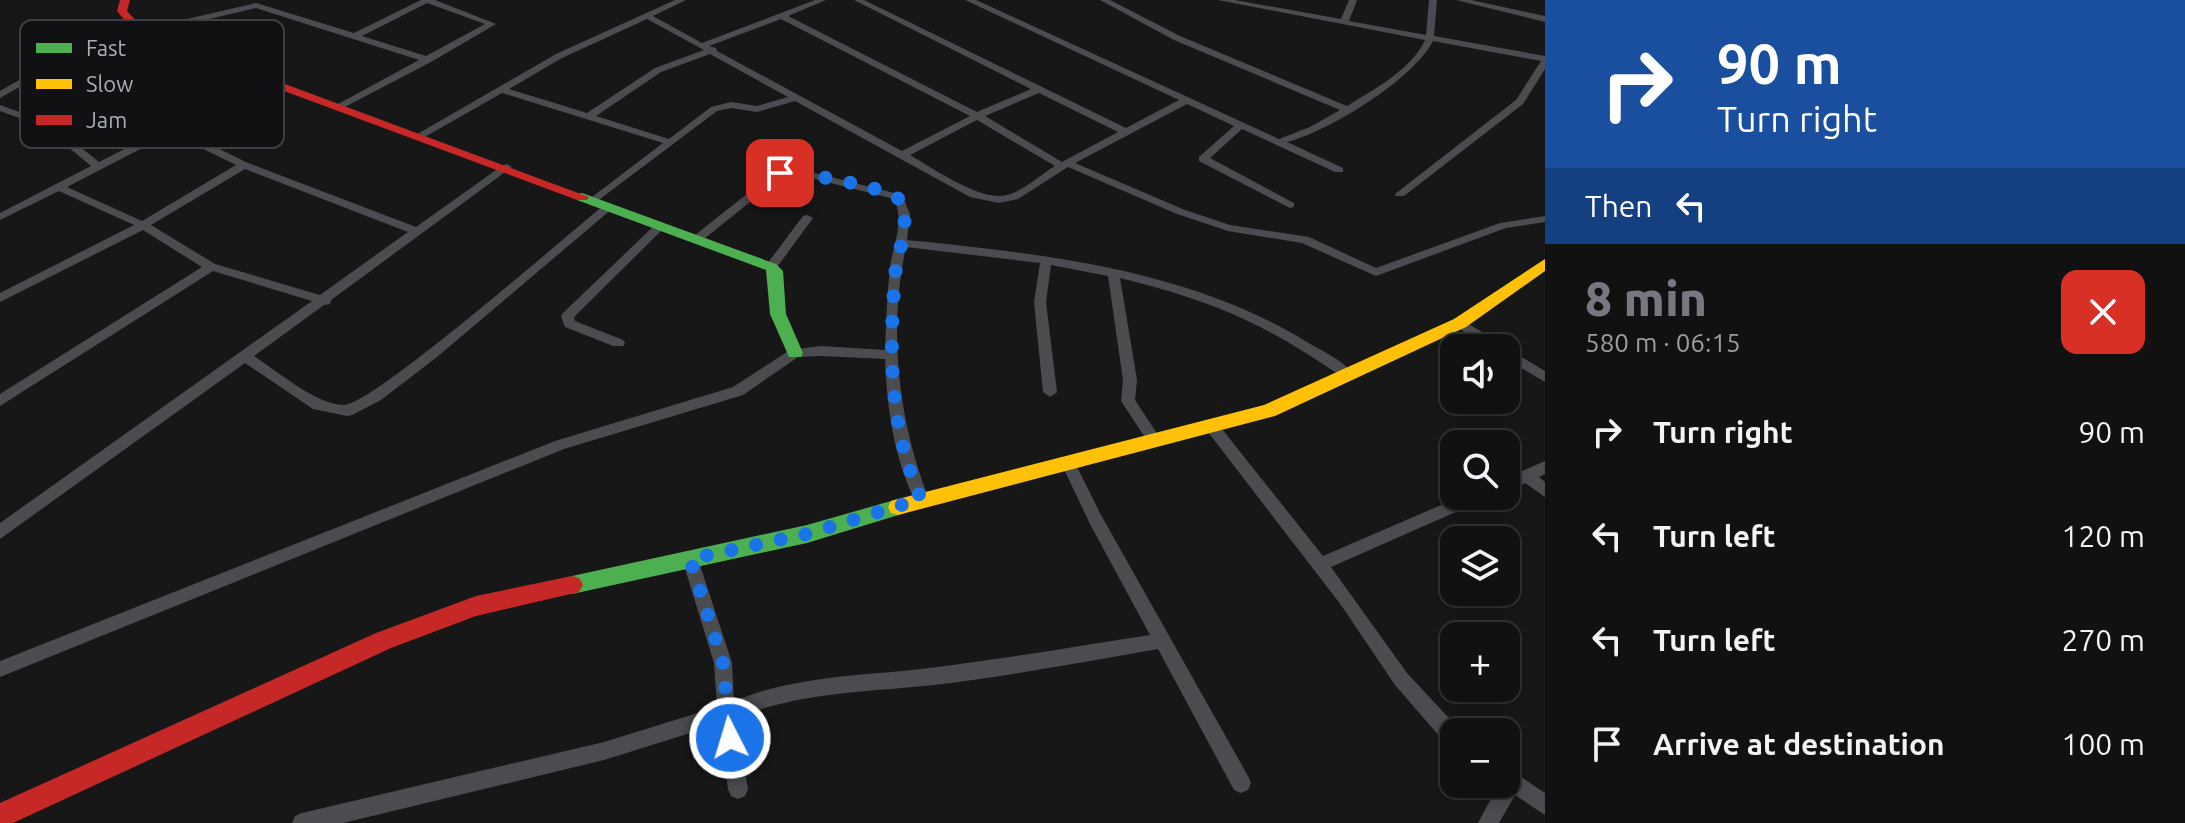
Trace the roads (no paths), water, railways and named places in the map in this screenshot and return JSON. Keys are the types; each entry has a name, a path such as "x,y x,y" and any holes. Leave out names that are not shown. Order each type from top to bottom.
{"street":[{"path":"125,0 122,11 128,20"},
{"path":"341,106 492,24 427,0 355,36"},
{"path":"419,136 500,89 645,15 682,0"},
{"path":"589,116 658,70 780,15 822,0"},
{"path":"858,0 1124,131"},
{"path":"969,0 1339,170"},
{"path":"983,6 998,0"},
{"path":"1104,0 1187,42 1346,109"},
{"path":"1222,0 1429,36 1545,60 1520,102 1400,194"},
{"path":"1270,10 1274,0"},
{"path":"1344,23 1353,0"},
{"path":"1281,141 1304,135 1404,70 1428,45 1433,0"},
{"path":"1465,0 1545,19"},
{"path":"193,20 256,5 428,60"},
{"path":"645,15 974,195 999,200 1014,197 1065,164 1186,100"},
{"path":"780,15 1065,164 1181,212 1228,228 1305,240 1376,272 1504,225 1545,219"},
{"path":"0,95 20,83"},
{"path":"284,86 771,267"},
{"path":"500,89 669,142"},
{"path":"902,155 977,116 1037,90"},
{"path":"244,356 318,405 337,410 358,406 432,354 669,142 721,106 757,109 798,97"},
{"path":"0,108 20,115"},
{"path":"1241,125 1203,159 1290,205"},
{"path":"76,148 98,166"},
{"path":"0,217 134,148"},
{"path":"210,148 244,165 418,232"},
{"path":"0,298 143,225 244,165"},
{"path":"0,532 244,356 326,301 507,167"},
{"path":"696,239 741,206 763,184 789,172 898,197 902,203 903,243 896,263 890,355 895,422 906,465 921,499"},
{"path":"59,187 143,225 211,267 326,301"},
{"path":"795,353 778,314 771,267 807,218"},
{"path":"618,343 570,324 567,316 661,225"},
{"path":"903,243 1046,261 1114,276 1245,314 1346,373"},
{"path":"1046,261 1040,302 1050,392"},
{"path":"0,816 428,621 523,594 807,534 921,499 1068,463 1153,438 1213,428 1304,397 1346,373 1460,323 1545,264"},
{"path":"0,401 211,267"},
{"path":"1114,276 1130,380 1128,401 1153,438"},
{"path":"1460,323 1477,334"},
{"path":"0,669 560,445 738,391 795,353 821,351 890,355"},
{"path":"1520,362 1545,377"},
{"path":"1213,428 1320,565 1401,679 1440,722"},
{"path":"1068,463 1160,641 1241,783"},
{"path":"1520,479 1545,467"},
{"path":"1528,476 1545,491"},
{"path":"1320,565 1446,510"},
{"path":"690,559 723,663 726,713 738,789"},
{"path":"302,823 604,751 726,713 746,703 802,692 956,673 1160,641"},
{"path":"1520,787 1545,805"},
{"path":"1488,823 1500,798"}]}
